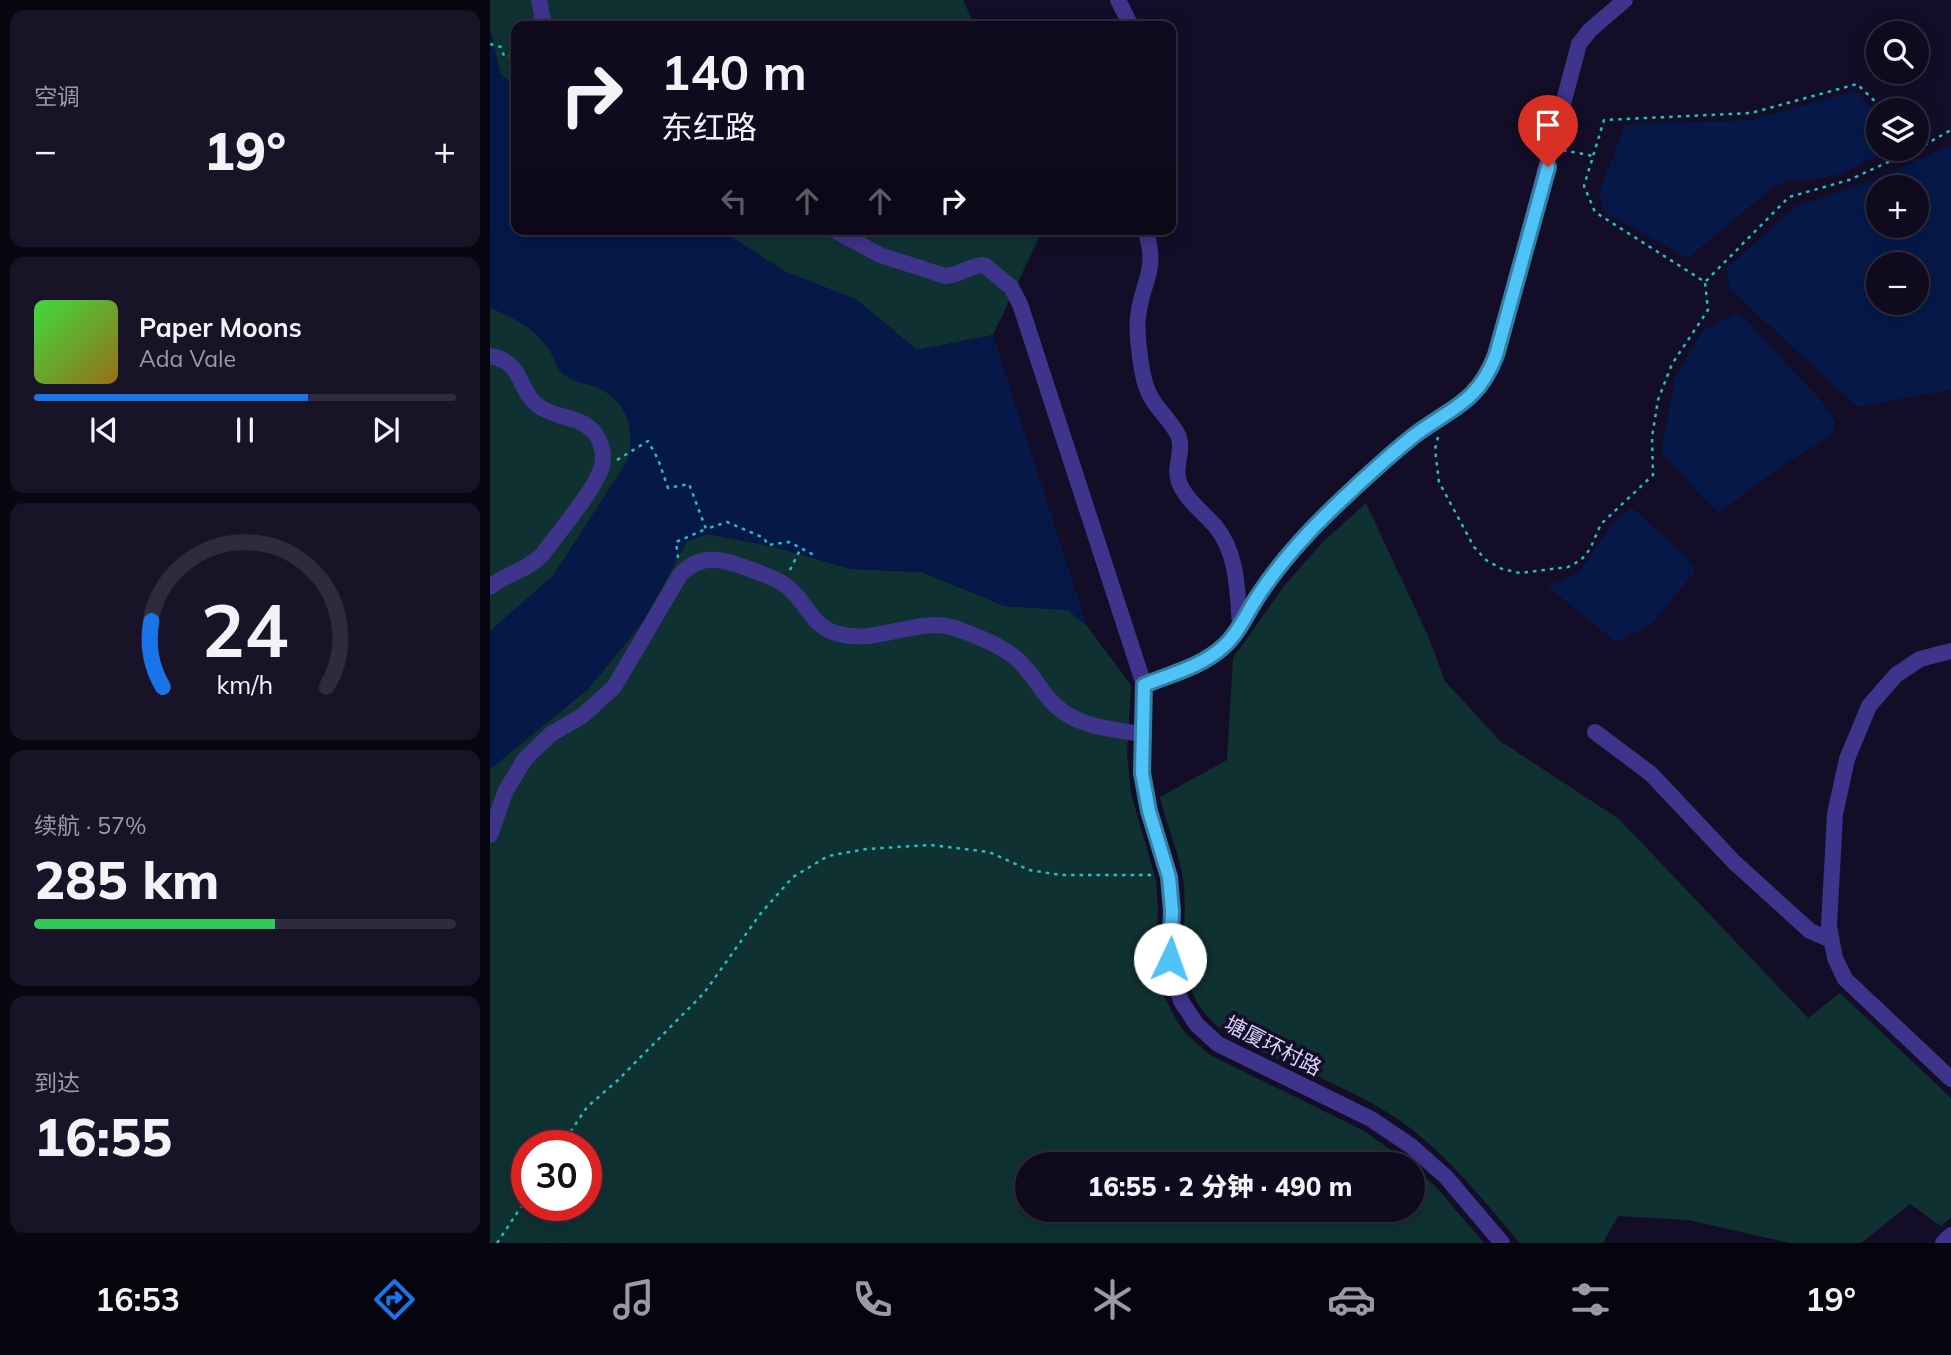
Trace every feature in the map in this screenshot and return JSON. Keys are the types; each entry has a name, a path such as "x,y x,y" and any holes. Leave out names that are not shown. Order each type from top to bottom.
{"street":[{"path":"539,0 543,21"},
{"path":"1118,0 1128,21"},
{"path":"843,235 880,256 945,276 954,275 971,265 984,265 1011,287 1030,328 1144,685 1208,660 1227,644 1261,590 1294,549 1330,511 1423,428 1469,399 1489,374 1553,148 1579,44 1590,30 1625,0"},
{"path":"1147,235 1151,266 1137,318 1145,385 1151,400 1179,437 1181,447 1177,468 1181,487 1217,529 1229,549 1236,571 1240,624"},
{"path":"490,356 509,363 517,372 529,397 539,407 580,421 594,431 602,446 603,463 597,479 533,565 490,587"},
{"path":"490,835 506,790 525,759 551,734 582,716 614,687 680,575 692,564 716,559 783,584 795,594 811,618 824,628 839,634 855,636 936,625 958,629 1008,652 1021,664 1047,698 1066,713 1100,727 1142,734"},
{"path":"1951,651 1920,659 1896,675 1869,706 1847,759 1835,814 1829,926 1835,958 1845,979 1951,1079"},
{"name":"塘厦环村路","path":"1144,685 1144,792 1169,877 1172,973 1181,1000 1197,1025 1231,1051 1350,1108 1401,1139 1446,1177 1502,1243"},
{"path":"1595,732 1651,774 1734,862 1811,932 1832,940"},
{"path":"1943,1243 1951,1236"}],"path":[{"path":"490,44 501,47 504,56 511,56"},
{"path":"1705,282 1595,212 1584,186 1604,120 1751,113 1857,84 1872,98"},
{"path":"1929,143 1951,130"},
{"path":"1553,148 1593,156"},
{"path":"1705,282 1789,197 1849,180 1891,161"},
{"path":"1443,416 1435,449 1440,482 1474,547 1494,564 1520,573 1568,567 1581,560 1590,549 1601,524 1653,475 1652,437 1658,400 1672,364 1708,310 1705,282"},
{"path":"603,463 621,459 648,441 658,459 668,488 689,484 706,529"},
{"path":"680,575 676,541 727,522 764,538 768,544 789,542 816,556"},
{"path":"783,584 801,548"},
{"path":"572,1130 587,1107 627,1072 704,993 761,913 793,877 828,856 866,849 931,845 989,852 1029,870 1062,875 1143,874 1169,877"},
{"path":"497,1243 512,1221"}],"green space":[{"path":"490,0 963,0 973,21 511,21 511,83 500,73 490,28"},
{"path":"728,235 1040,235 993,335 917,350 857,300 784,271"},
{"path":"490,308 514,319 537,335 564,375 607,392 615,399 627,417 631,438 628,460 553,576 490,631"},
{"path":"1366,503 1428,636 1445,681 1500,741 1619,819 1808,1018 1840,993 1951,1098 1951,1217 1941,1226 1910,1204 1861,1243 1790,1243 1688,1220 1618,1216 1603,1243 1520,1243 1450,1164 1402,1122 1354,1094 1237,1039 1203,1011 1193,994 1185,966 1183,879 1160,797 1227,760 1233,658 1284,586 1323,542"},
{"path":"708,534 775,547 851,569 922,572 1004,606 1068,610 1087,626 1131,685 1127,754 1131,794 1156,880 1158,976 1162,992 1177,1021 1186,1034 1210,1055 1364,1131 1394,1152 1015,1152 1015,1222 1425,1222 1425,1177 1484,1243 490,1243 490,769 588,689 643,622 687,541"}],"water":[{"path":"490,28 500,73 511,83 511,235 728,235 784,271 857,300 917,350 993,335 1087,626 1068,610 1004,606 922,572 851,569 775,547 708,534 687,541 643,622 588,689 490,769 490,631 553,576 628,460 631,438 627,417 615,399 607,392 564,375 537,335 514,319 490,308"},
{"path":"1855,91 1866,102 1868,161 1841,174 1815,179 1793,179 1772,188 1688,258 1605,213 1599,193 1625,125 1752,120"},
{"path":"1951,145 1951,390 1857,407 1730,289 1726,269 1795,207 1866,183 1866,238 1929,238 1929,175 1884,175 1915,161 1929,161 1929,155"},
{"path":"1739,312 1825,405 1836,425 1831,436 1783,465 1718,513 1661,453 1675,378 1704,329"},
{"path":"1631,507 1686,556 1695,571 1651,625 1616,642 1548,587 1581,570 1615,520"}],"route":[{"path":"1170,959 1172,911 1169,877 1144,792 1142,773 1144,685 1208,660 1227,644 1261,590 1294,549 1330,511 1367,475 1423,428 1469,399 1479,388 1489,374 1496,355 1548,167"}]}
